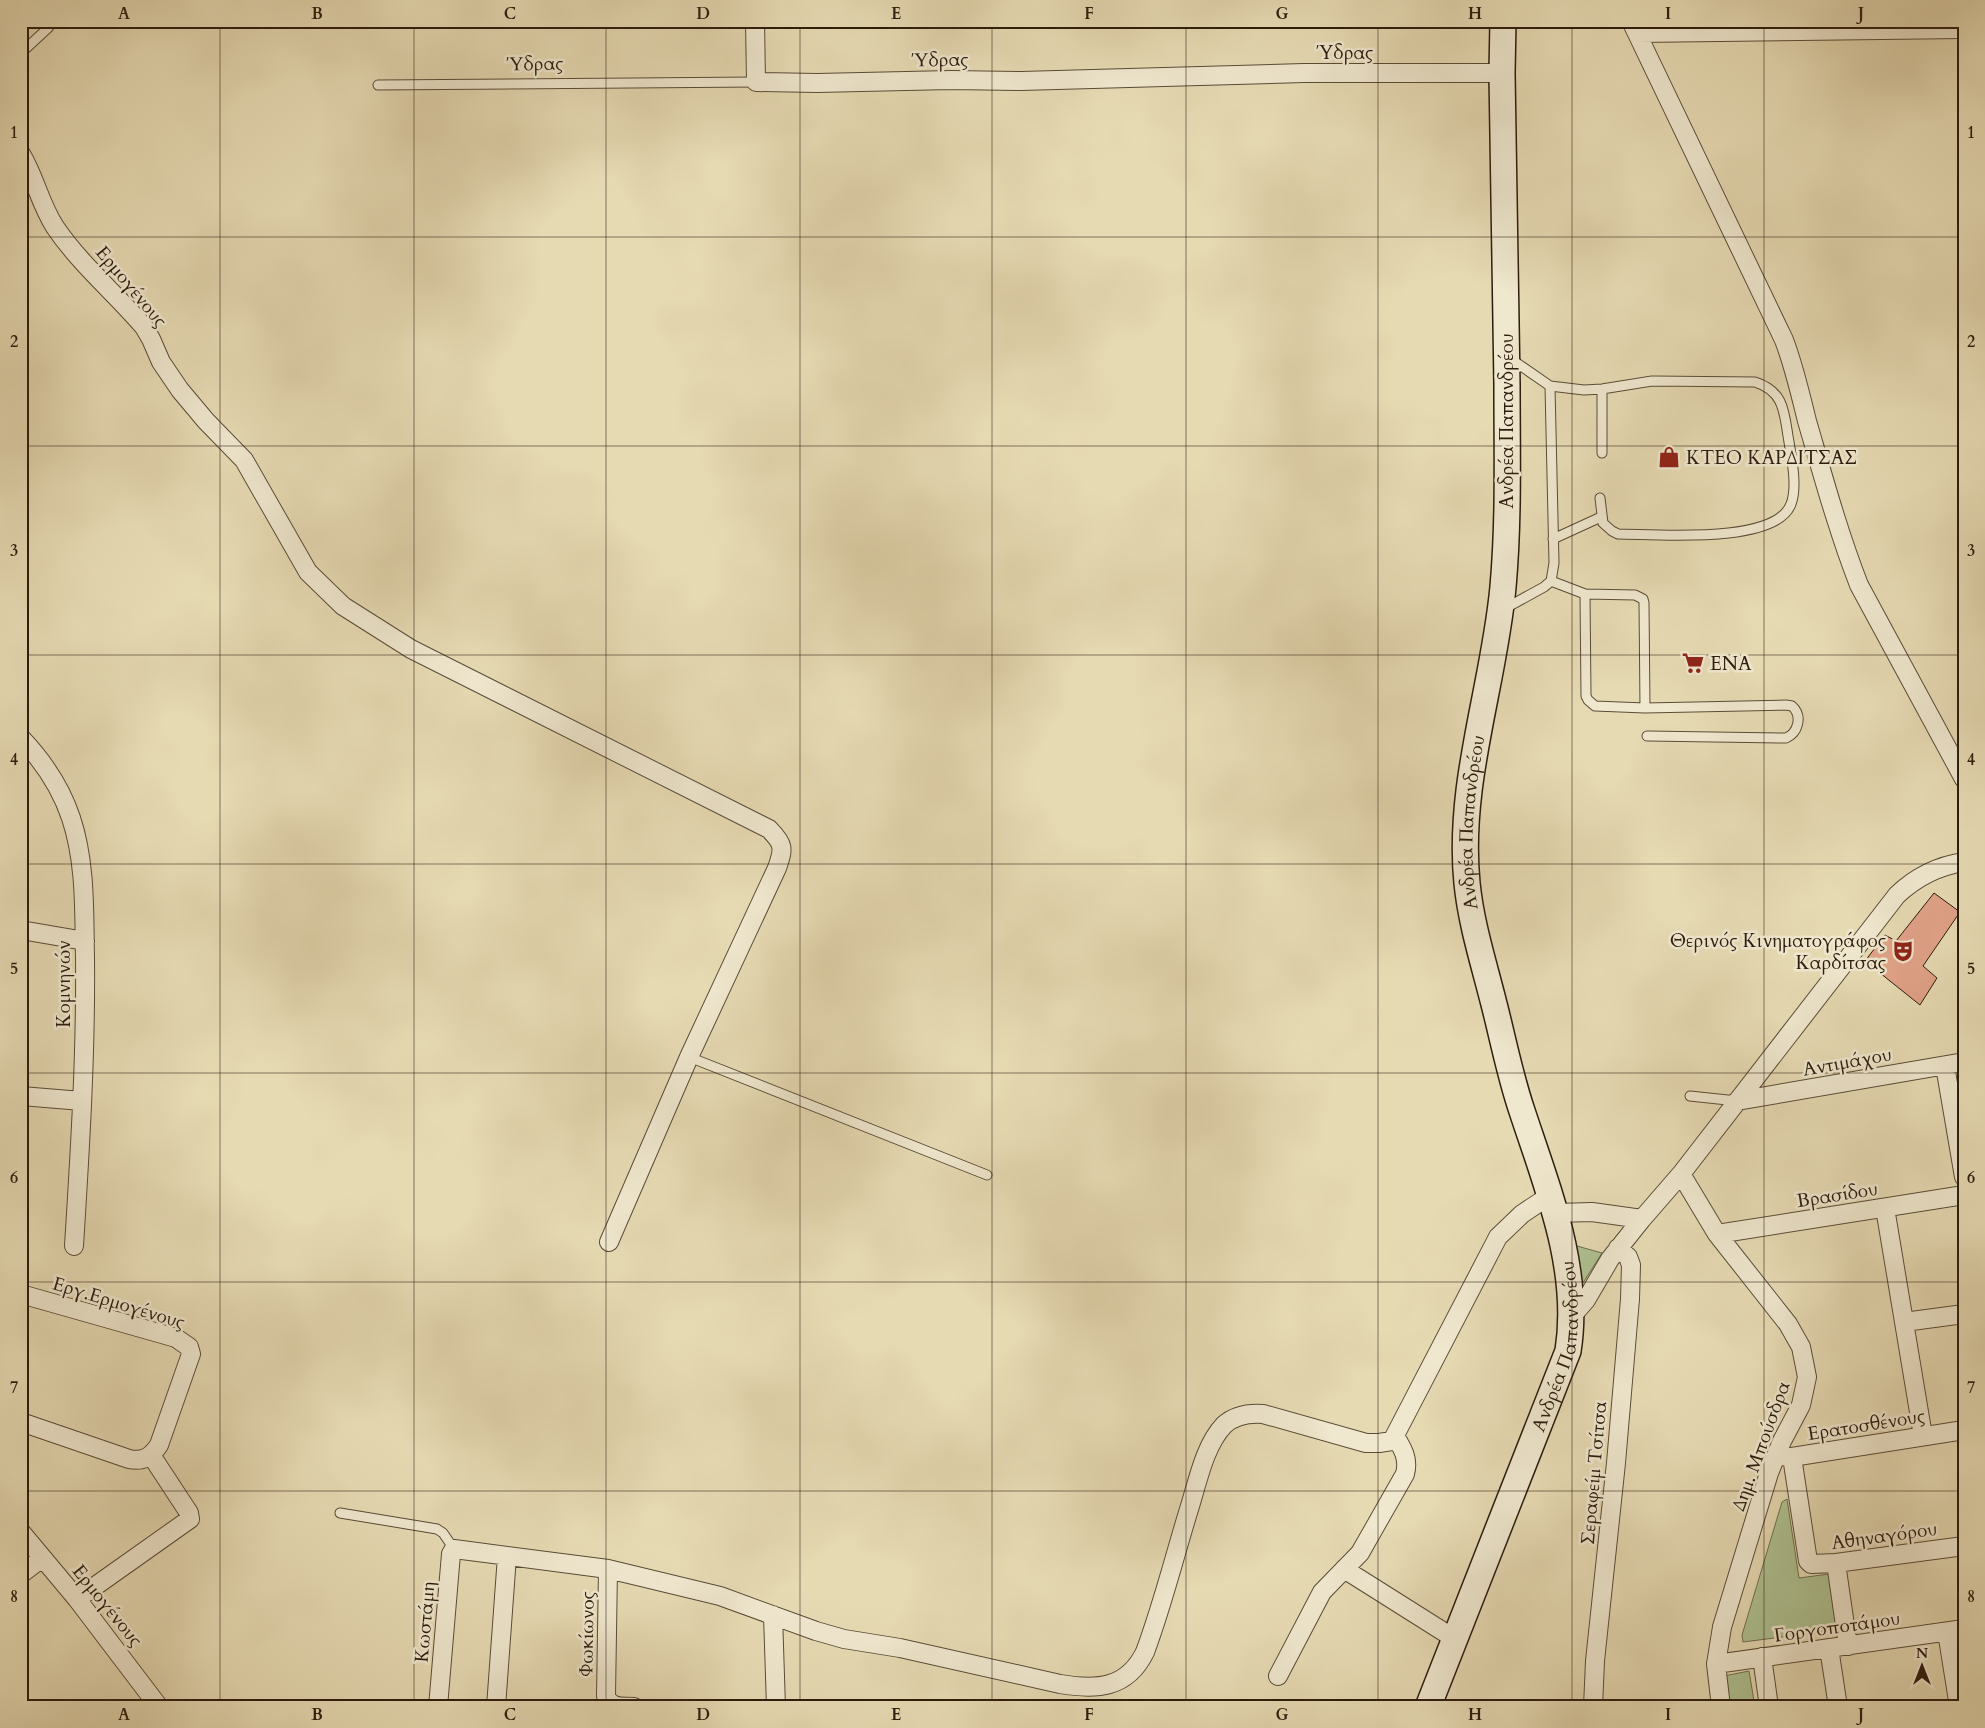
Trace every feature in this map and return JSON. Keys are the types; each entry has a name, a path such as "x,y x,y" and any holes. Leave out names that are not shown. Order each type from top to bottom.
{"main road":[{"name":"Ανδρέα Παπανδρέου","path":"1428,1707 1568,1351 1572,1316 1565,1255 1552,1205 1520,1106 1473,920 1467,884 1467,819 1472,766 1500,612 1507,496 1503,21"}],"street":[{"path":"755,21 756,82"},
{"path":"1964,29 1634,27 1784,340 1793,363 1816,451 1846,551 1859,585 1964,779"},
{"name":"Ύδρας","path":"756,82 1021,81 1304,73 1502,73"},
{"name":"Ερμογένους","path":"21,154 38,196 55,227 78,256 144,328 161,362 180,390 206,421 244,460 308,572 344,606 411,650 769,829 779,840 783,852 777,868 688,1057 609,1242"},
{"name":"Κομνηνών","path":"21,738 40,760 54,781 71,819 81,867 85,941 82,1101 74,1246"},
{"path":"1572,1316 1586,1300 1618,1248 1681,1174 1897,895 1908,885 1927,873 1949,864 1964,862"},
{"path":"21,930 85,941"},
{"name":"Αντιμάχου","path":"1737,1101 1964,1062"},
{"path":"1945,1066 1964,1178"},
{"path":"21,1096 82,1101"},
{"name":"Δημ. Μπούσδρα","path":"1681,1174 1717,1234 1788,1324 1801,1347 1807,1377 1802,1405 1724,1618 1716,1664 1721,1707"},
{"name":"Βρασίδου","path":"1717,1234 1964,1195"},
{"path":"458,1549 608,1569 720,1596 816,1631 844,1639 900,1648 1060,1684 1100,1687 1114,1682 1130,1672 1142,1657 1208,1452 1214,1439 1226,1423 1246,1414 1263,1414 1366,1443 1392,1441 1480,1268 1498,1237 1522,1214 1552,1205 1642,1219"},
{"path":"1885,1208 1922,1436"},
{"name":"Σεραφείμ Τσίτσα","path":"1593,1707 1595,1661 1616,1463 1631,1273 1628,1257 1618,1248"},
{"name":"Εργ.Ερμογένους","path":"21,1294 176,1338 189,1347 192,1354 190,1362 159,1446 151,1455"},
{"path":"1904,1322 1964,1314"},
{"path":"21,1422 129,1459 141,1460 151,1455 189,1513 190,1520 77,1599"},
{"name":"Ερατοσθένους","path":"1784,1456 1964,1430"},
{"path":"1278,1676 1322,1592 1360,1552 1405,1474 1406,1460 1395,1436"},
{"name":"Αθηναγόρου","path":"1784,1456 1810,1564 1836,1563 1964,1546"},
{"name":"Ερμογένους","path":"21,1532 77,1599 160,1707"},
{"name":"Κωστάμη","path":"438,1707 451,1554 458,1549"},
{"path":"496,1707 507,1556"},
{"path":"21,1574 42,1558"},
{"path":"1836,1563 1848,1646"},
{"name":"Φωκίωνος","path":"608,1569 606,1696 608,1702 613,1706 634,1707"},
{"path":"1344,1569 1455,1639"},
{"path":"773,1615 776,1707"},
{"path":"1955,1630 1959,1707"},
{"name":"Γοργοποτάμου","path":"1716,1664 1955,1630"},
{"path":"1829,1648 1838,1707"},
{"path":"1762,1658 1769,1707"}],"lane":[{"path":"21,53 53,21"},
{"name":"Ύδρας","path":"378,85 756,82"},
{"path":"1506,356 1550,386 1584,390 1652,381 1744,381 1755,382 1771,388 1776,393 1786,420 1794,487 1792,502 1785,516 1770,524 1731,534 1618,534 1607,528 1601,517 1600,498"},
{"path":"1500,612 1551,581 1554,563 1554,538 1550,386"},
{"path":"1602,389 1602,453"},
{"path":"1554,538 1601,517"},
{"path":"1551,581 1585,594 1635,595 1642,599 1644,603 1645,708"},
{"path":"1585,594 1586,696 1595,706 1645,708 1792,706 1797,714 1796,731 1786,738 1647,736"},
{"path":"688,1057 987,1175"},
{"path":"1690,1096 1737,1101"},
{"path":"340,1513 437,1529 458,1549"}],"green space":[{"path":"1570,1244 1602,1253 1583,1283 1576,1282"},
{"path":"1787,1499 1799,1578 1829,1574 1837,1630 1743,1642 1742,1635 1782,1502"},
{"path":"1749,1671 1755,1707 1729,1707 1724,1676"}],"building":[{"name":"Θερινός Κινηματογράφος Καρδίτσας","path":"1934,893 1960,912 1923,966 1937,978 1920,1005 1865,961 1885,935 1896,941"}],"place":[{"name":"ΚΤΕΟ ΚΑΡΔΙΤΣΑΣ","path":"1669,457"},
{"name":"ΕΝΑ","path":"1693,663"},
{"name":"Θερινός Κινηματογράφος Καρδίτσας","path":"1903,951"}]}
